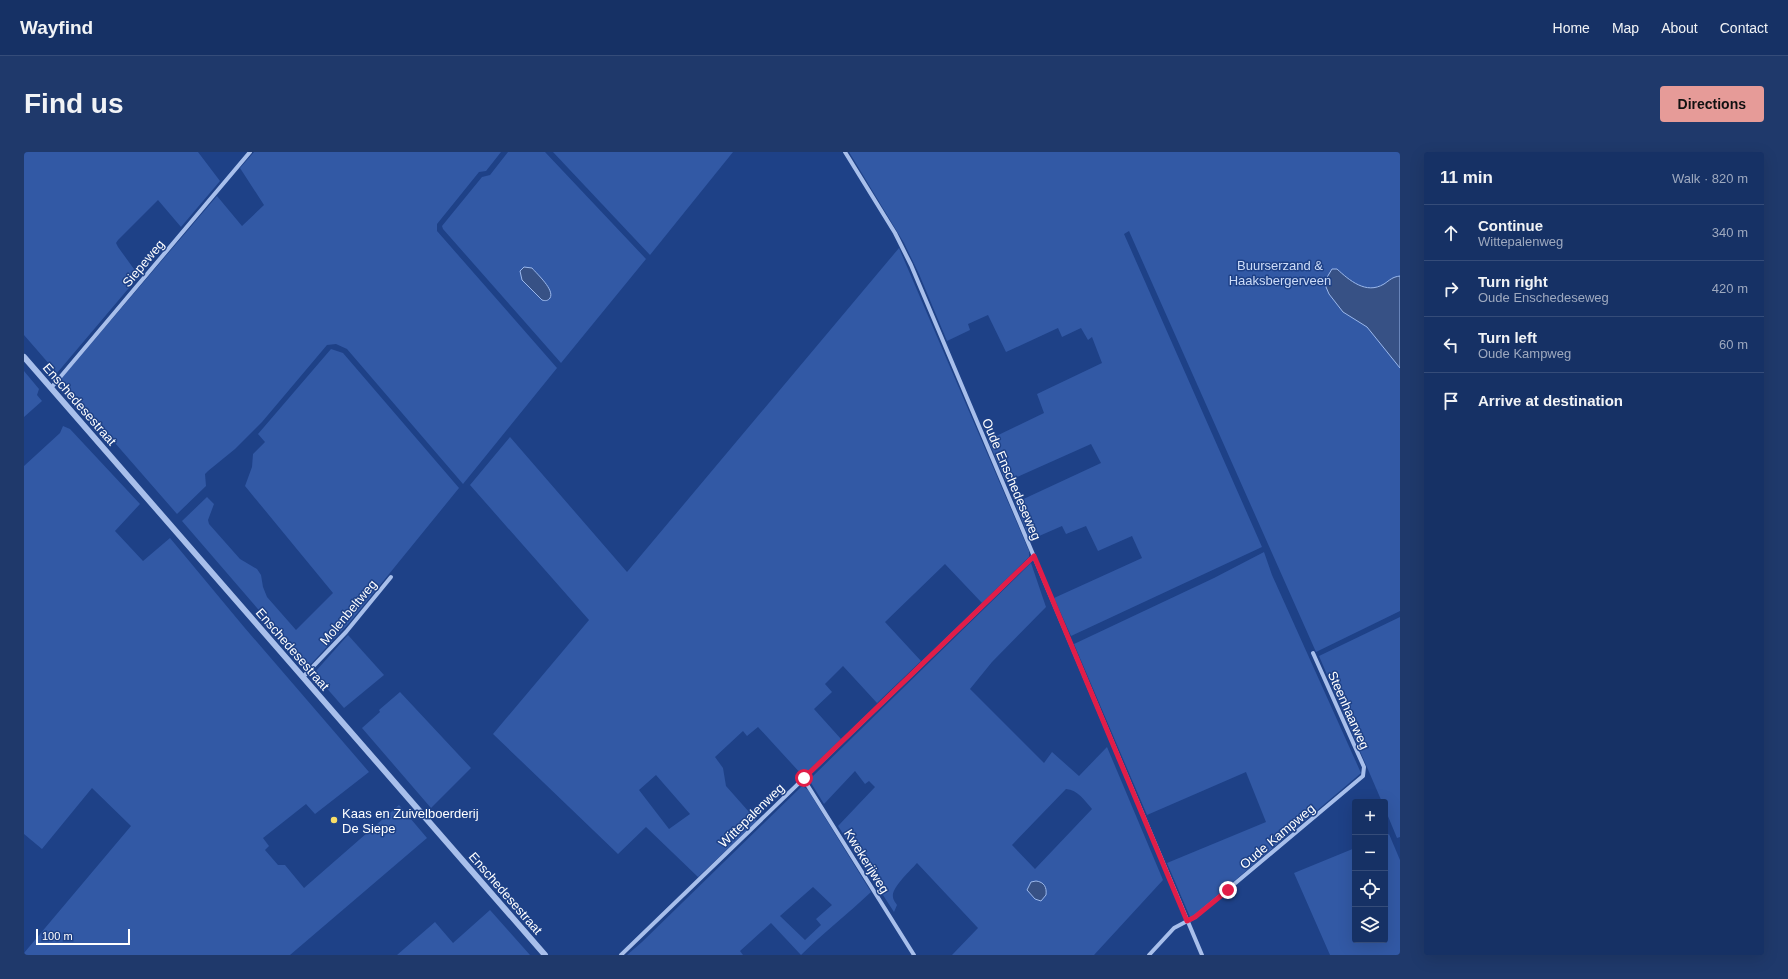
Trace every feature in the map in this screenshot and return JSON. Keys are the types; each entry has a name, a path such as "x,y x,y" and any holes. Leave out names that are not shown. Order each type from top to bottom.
{"street":[{"name":"Siepeweg","path":"52,388 250,152"},
{"name":"Oude Enschedeseweg","path":"845,152 895,233 911,265 1202,955"},
{"name":"Enschedesestraat","path":"24,357 545,955"},
{"name":"Wittepalenweg","path":"621,955 1034,556"},
{"name":"Molenbeltweg","path":"303,677 346,632 391,577"},
{"name":"Steenhaarweg","path":"1313,653 1364,767 1363,776"},
{"name":"Oude Kampweg","path":"1149,955 1174,928 1195,917 1363,776"},
{"name":"Kwekerijweg","path":"804,778 914,955"}],"green space":[{"path":"24,152 198,152 220,181 181,227 158,200 118,240 116,243 118,247 139,276 57,373 24,335"},
{"path":"254,152 501,152 486,171 479,172 437,224 437,231 557,368 463,484 347,349 336,344 327,345 262,422 235,449 205,474 206,486 177,514 60,380 217,196 242,226 264,205 240,168"},
{"path":"508,152 545,152 646,259 561,363 443,229 442,226 482,177 490,175"},
{"path":"553,152 733,152 650,255"},
{"name":"Buurserzand & Haaksbergerveen","path":"849,152 1400,152 1400,611 1316,652 1129,231 1124,234 1262,547 1071,636 1054,598 1142,558 1132,536 1098,551 1086,526 1066,534 1062,526 1030,540 1015,503 1101,463 1091,444 1006,482 988,440 1044,413 1037,394 1102,363 1092,337 1088,340 1081,328 1062,337 1058,328 1006,352 988,315 968,324 970,330 947,341 919,274 904,243"},
{"path":"899,248 1029,551 1029,557 982,603 945,564 885,622 921,661 877,703 843,666 825,684 832,692 814,709 841,739 803,776 758,727 747,736 743,731 715,757 723,768 726,786 757,821 698,877 646,827 618,854 493,734 589,620 470,485 510,437 627,572","holes":["656,775 690,814 669,829 639,790"]},
{"path":"331,349 343,353 459,488 350,622 312,663 307,666 182,521 207,497 214,504 208,520 209,524 240,559 257,569 261,575 263,587 267,597 296,630 333,593 245,486 252,467 253,454 265,442 258,434"},
{"path":"24,371 39,389 37,395 42,401 24,417"},
{"path":"63,426 70,429 140,504 115,531 143,561 170,538 244,627 369,772 315,814 306,804 263,838 269,846 265,850 278,865 285,865 304,888 399,805 427,838 290,955 24,955 24,953 131,826 92,788 42,849 24,834 24,466 60,433"},
{"path":"1264,552 1272,575 1361,773 1192,917 1190,917 1167,863 1266,822 1246,772 1147,815 1074,644 1214,578"},
{"path":"1031,563 1046,607 992,662 970,689 1044,763 1052,752 1079,776 1107,747 1163,880 1094,955 952,955 978,928 917,863 902,879 893,893 893,898 897,905 894,912 838,826 875,787 869,781 865,784 855,771 824,804 811,783 812,777","holes":["1066,789 1074,791 1080,796 1092,809 1035,869 1012,845"]},
{"path":"1400,617 1400,837 1397,838 1388,816 1388,799 1381,799 1319,656"},
{"path":"348,635 384,675 344,708 317,677 315,672"},
{"path":"400,692 471,768 431,808 362,728 380,712 379,710"},
{"path":"801,787 808,790 871,892 801,955 771,923 740,951 743,955 627,955","holes":["813,887 832,905 816,919 821,925 805,940 780,916"]},
{"path":"1388,834 1400,860 1400,955 1330,955 1294,873 1352,849 1352,943 1388,943"},
{"path":"490,910 530,955 397,955 435,922 453,943"}],"shaded area":[{"path":"524,267 532,268 545,282 551,295 548,300 542,300 522,280 520,271"},
{"path":"1332,269 1337,269 1358,285 1371,288 1377,287 1393,278 1400,276 1400,368 1367,327 1343,312 1329,294 1326,287 1326,279"},
{"path":"1036,881 1043,884 1046,890 1046,895 1041,901 1035,899 1027,890 1031,882"}],"place":[{"name":"Kaas en Zuivelboerderij De Siepe","path":"334,820"}],"route":[{"path":"804,778 1034,556 1187,921 1195,917 1228,890"}]}
